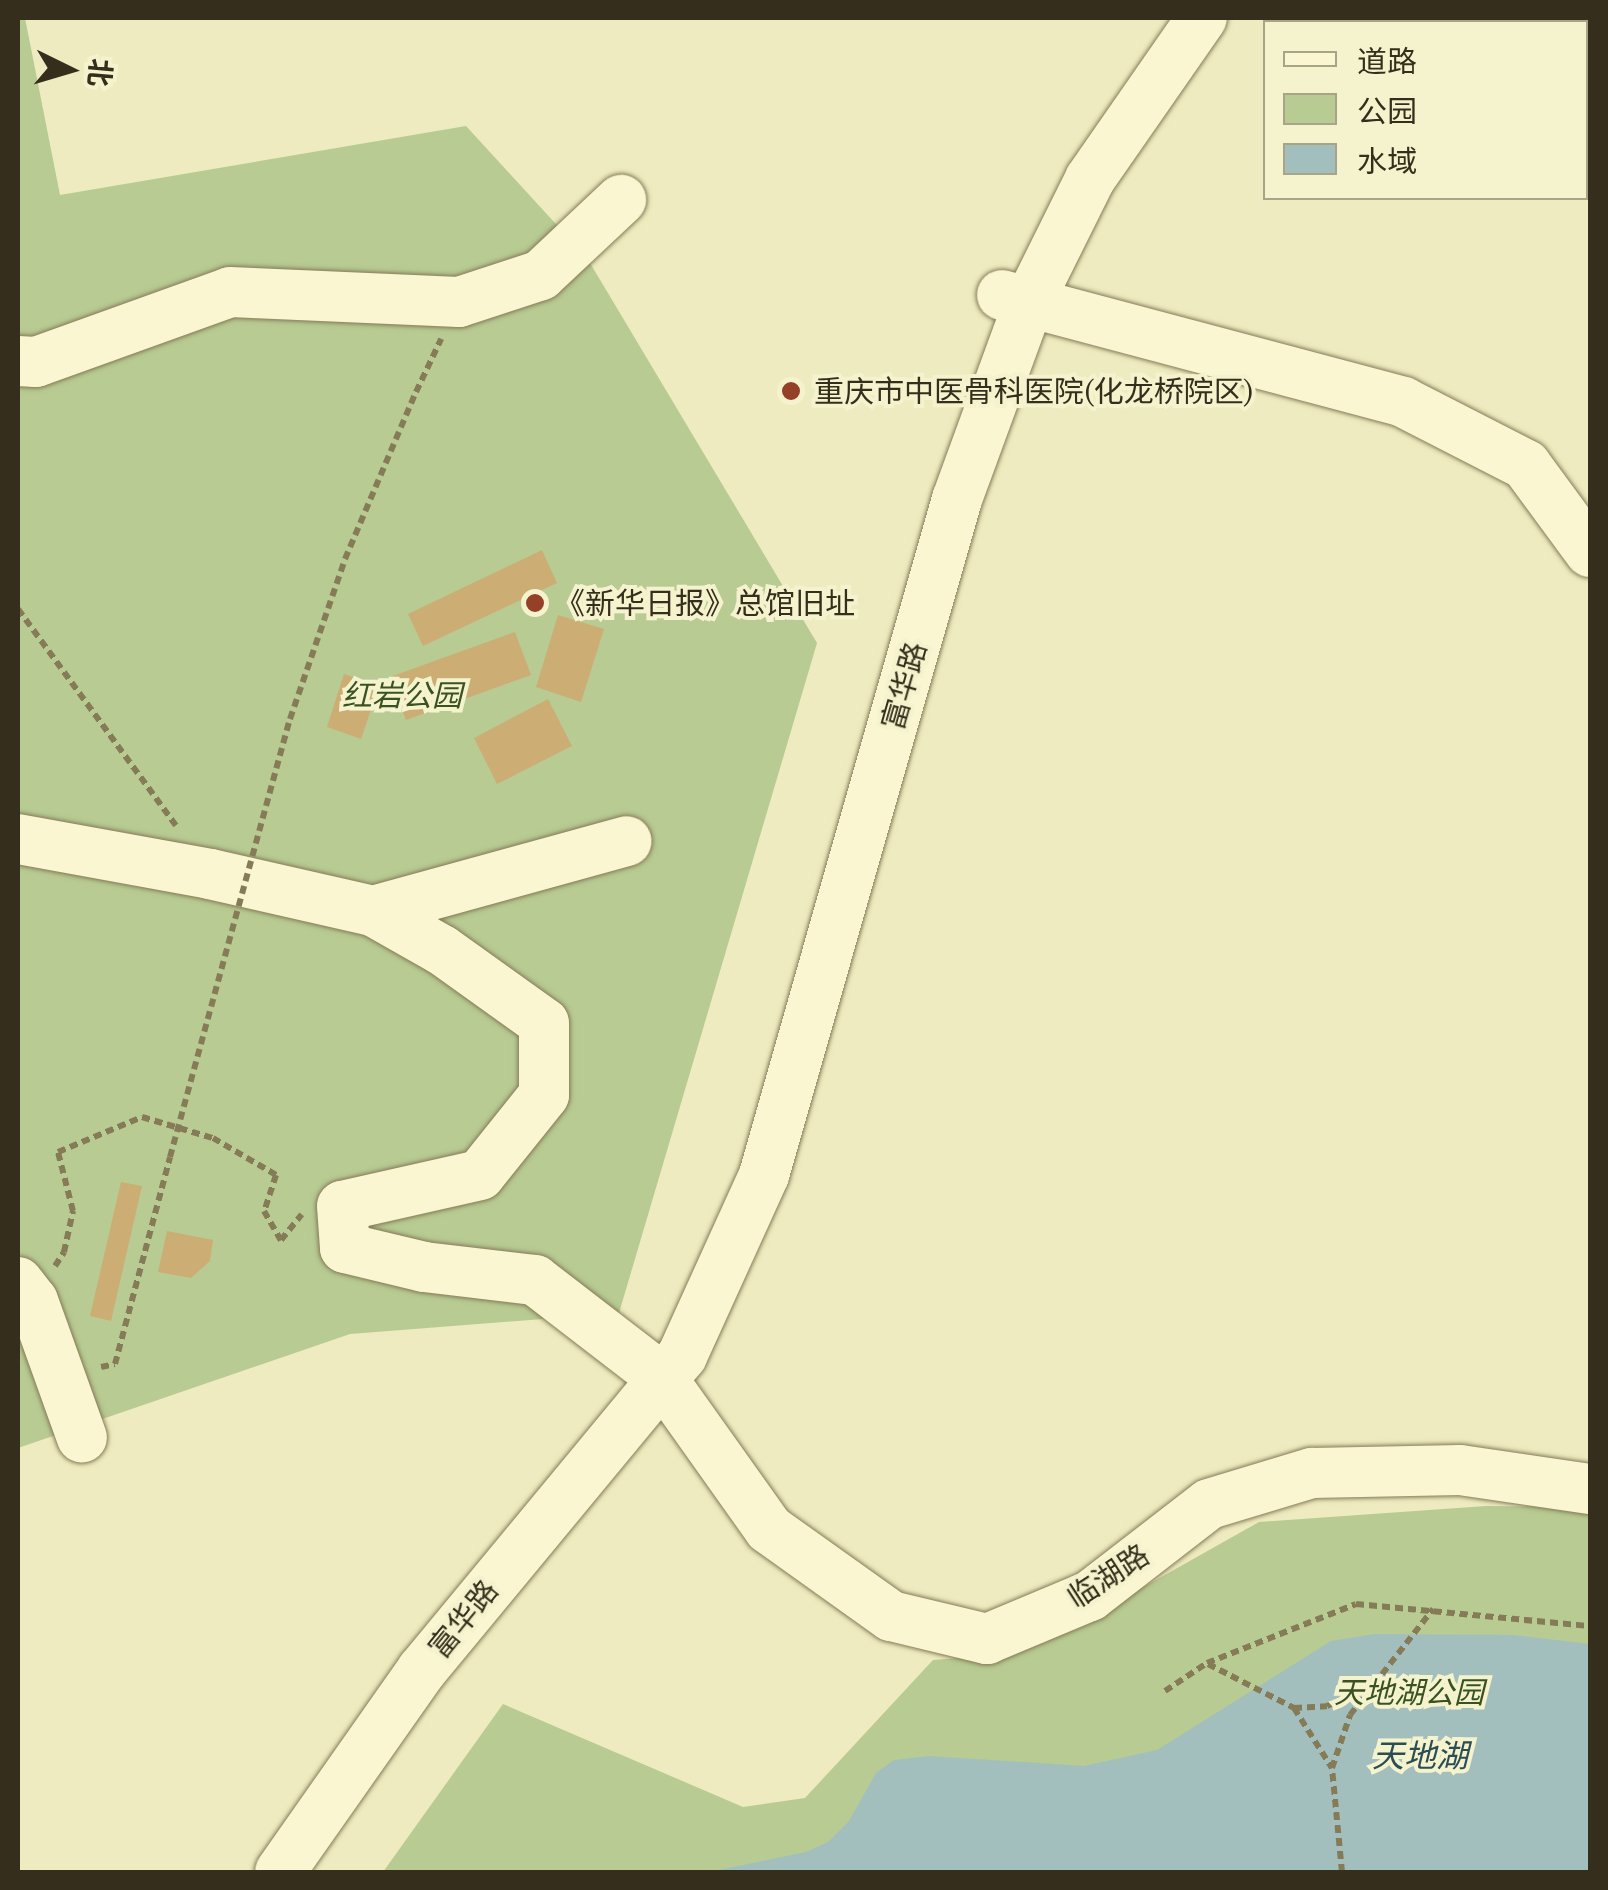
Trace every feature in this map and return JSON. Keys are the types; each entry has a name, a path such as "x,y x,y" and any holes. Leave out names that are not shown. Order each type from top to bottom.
{"street":[{"name":"富华路","path":"280,1872 422,1670 662,1377 659,1356 750,1167 881,665 1016,298 1068,170 1170,18"},
{"name":"富华路","path":"1016,298 1090,179 1202,18"},
{"path":"18,361 36,362 230,292 458,302 541,275 621,200"},
{"path":"1016,298 1403,402 1526,466 1590,552"},
{"path":"18,839 210,874 373,911 442,950 544,1022 544,1096 480,1174 342,1206"},
{"path":"373,911 627,840"},
{"name":"临湖路","path":"342,1206 345,1248 424,1267 535,1280 662,1377 769,1530 891,1616 987,1639 1090,1596 1209,1504 1312,1473 1460,1470 1590,1489"},
{"path":"25,1291 82,1438"}],"path":[{"path":"115,1364 290,720 345,559 458,302"},
{"path":"18,608 210,874"},
{"path":"25,1291 64,1252 73,1212 58,1152 142,1117 213,1138 276,1175 264,1211 281,1240 317,1195 342,1206"},
{"path":"1165,1691 1207,1664 1356,1604 1434,1608 1590,1626"},
{"path":"1342,1872 1332,1768 1350,1715 1434,1608"},
{"path":"1207,1664 1294,1708 1332,1768"},
{"path":"1294,1708 1328,1706 1373,1686"}],"green space":[{"name":"红岩公园","path":"18,18 25,18 60,195 466,126 587,258 817,643 619,1313 350,1334 18,1448"},
{"name":"天地湖公园","path":"1486,1506 1590,1507 1590,1872 383,1872 503,1704 743,1807 805,1798 933,1660 984,1656 1044,1643 1259,1522"}],"water":[{"name":"天地湖","path":"1375,1634 1513,1635 1590,1644 1590,1872 709,1872 806,1852 828,1842 849,1821 876,1773 894,1760 929,1756 1084,1766 1157,1750 1331,1641"}],"building":[{"path":"542,550 557,583 423,646 408,614"},
{"path":"558,615 604,629 581,702 536,687"},
{"path":"515,632 531,675 406,720 390,677"},
{"path":"344,674 379,686 361,739 327,727"},
{"path":"548,699 572,746 497,784 474,738"},
{"path":"121,1182 142,1186 111,1321 90,1316"},
{"path":"167,1231 213,1240 210,1261 191,1278 158,1272"}],"place":[{"name":"重庆市中医骨科医院(化龙桥院区)","path":"791,391"},
{"name":"《新华日报》总馆旧址","path":"535,603"}]}
